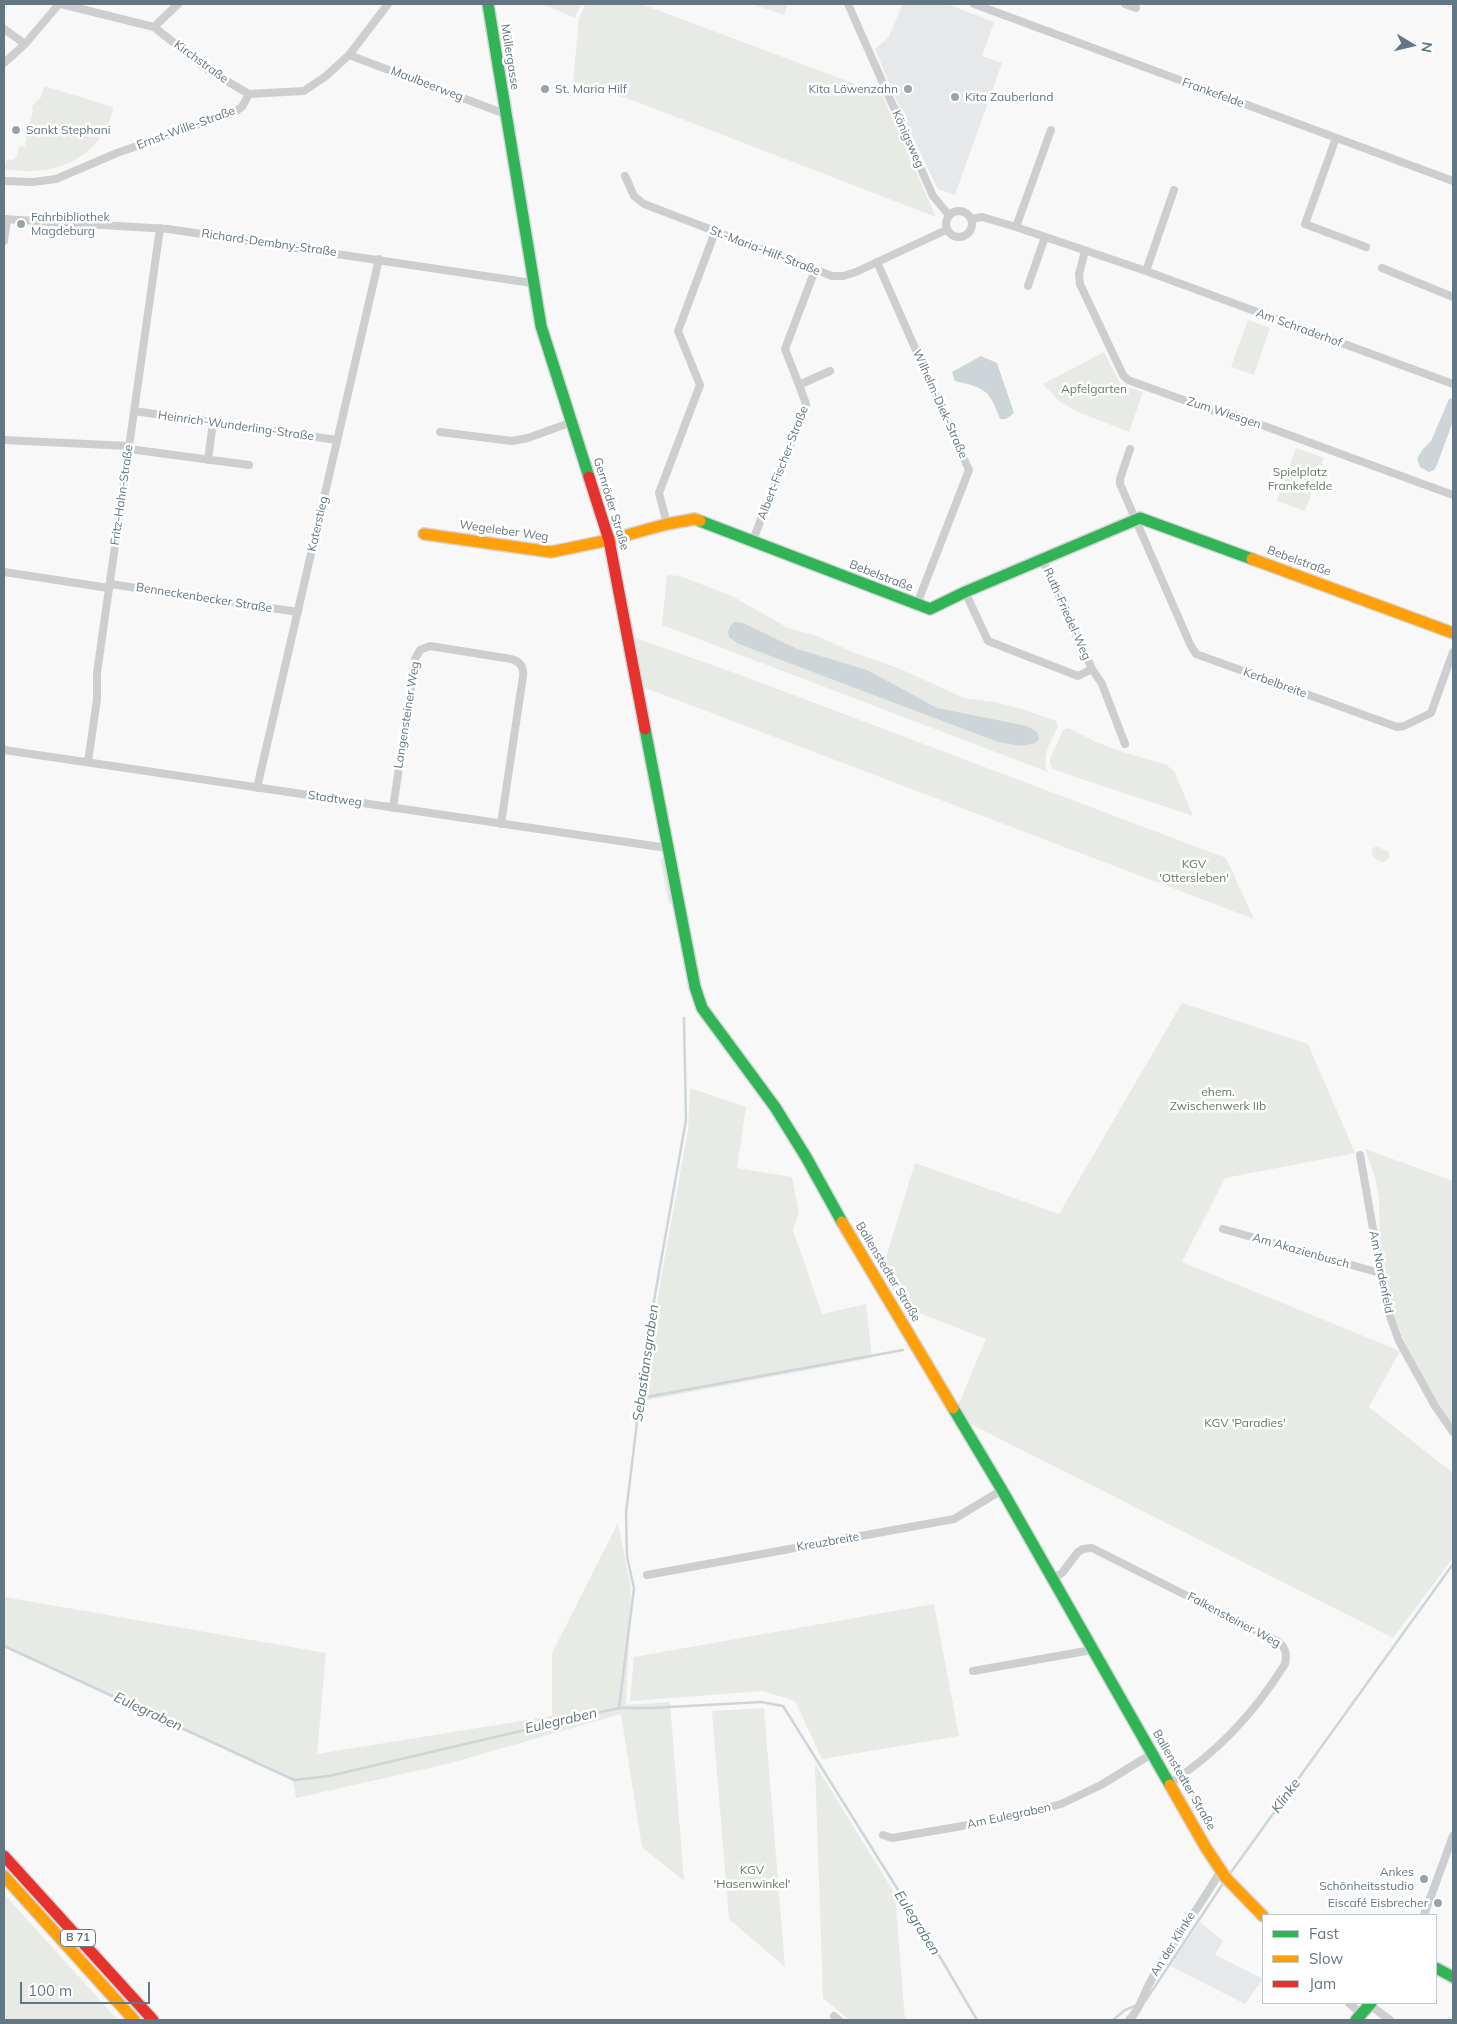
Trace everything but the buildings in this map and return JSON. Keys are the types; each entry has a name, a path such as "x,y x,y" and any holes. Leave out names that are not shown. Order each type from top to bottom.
{"main road":[{"name":"Müllergasse","path":"488,4 505,114"},
{"name":"Gernröder Straße","path":"505,114 532,283 541,326 609,540 629,636 667,848 680,906"},
{"name":"Bebelstraße","path":"609,540 667,524 698,520 930,609 1042,558 1140,518 1453,633"},
{"name":"Wegeleber Weg","path":"424,534 551,552 609,540"},
{"name":"Ballenstedter Straße","path":"680,906 695,987 702,1008 775,1107 806,1157 1002,1490 1224,1875 1262,1915"},
{"name":"B 71","path":"4,1856 153,2020"},
{"name":"B 71","path":"4,1876 134,2020"},
{"path":"1437,1969 1453,1977"},
{"path":"1358,2017 1370,2004"}],"street":[{"path":"4,64 25,44 60,4 154,27 178,4"},
{"path":"249,94 304,91 326,76 349,55 388,4"},
{"name":"Königsweg","path":"848,4 933,196 949,215"},
{"name":"Frankefelde","path":"974,4 1453,181"},
{"path":"1125,4 1136,8"},
{"name":"Kirchstraße","path":"154,27 208,70 249,94"},
{"path":"4,29 25,44"},
{"name":"Maulbeerweg","path":"349,55 505,114"},
{"name":"Ernst-Wille-Straße","path":"4,181 41,181 66,175 117,153 236,112 242,107 249,94"},
{"path":"1016,227 1051,130"},
{"path":"1336,138 1305,224 1366,247"},
{"name":"St.-Maria-Hilf-Straße","path":"625,176 634,196 644,204 832,276 843,276 946,230"},
{"path":"1146,271 1174,190"},
{"name":"Am Schraderhof","path":"949,215 954,212 964,212 971,219 982,217 1016,227 1146,271 1453,384"},
{"path":"949,215 945,222 946,230 953,236 964,237 971,230 971,219"},
{"path":"4,241 5,219"},
{"name":"Richard-Dembny-Straße","path":"5,219 160,228 532,283"},
{"name":"Fritz-Hahn-Straße","path":"88,762 97,699 97,673 160,228"},
{"path":"667,524 660,491 700,385 678,331 715,232"},
{"path":"1028,286 1045,237"},
{"name":"Zum Wiesgen","path":"1085,251 1079,274 1080,284 1123,375 1128,380 1214,411 1229,413 1453,495"},
{"name":"Katerstieg","path":"257,788 379,259"},
{"name":"Wilhelm-Diek-Straße","path":"877,262 969,470 917,604"},
{"path":"1382,268 1453,297"},
{"name":"Albert-Fischer-Straße","path":"753,540 806,404 785,349 816,270"},
{"path":"799,385 830,371"},
{"name":"Heinrich-Wunderling-Straße","path":"134,411 337,440"},
{"path":"208,460 213,422"},
{"path":"440,432 512,441 528,438 572,422"},
{"path":"4,440 129,448 249,465"},
{"path":"1130,449 1120,484 1136,519"},
{"name":"Kerbelbreite","path":"1136,519 1196,654 1397,727 1404,726 1431,713 1453,652"},
{"name":"Ruth-Friedel-Weg","path":"1042,558 1092,669 1102,684 1125,744"},
{"name":"Benneckenbecker Straße","path":"4,572 298,612"},
{"name":"Ruth-Friedel-Weg","path":"965,592 988,641 1078,676 1092,669"},
{"name":"Langensteiner Weg","path":"393,808 415,659 420,650 430,646 511,659 522,666 523,676 501,824"},
{"name":"Stadtweg","path":"4,750 667,848"},
{"name":"Am Nordenfeld","path":"1360,1155 1387,1308 1399,1341 1435,1406 1453,1432"},
{"name":"Am Akazienbusch","path":"1223,1229 1380,1273"},
{"name":"Kreuzbreite","path":"647,1575 954,1518 1002,1490"},
{"name":"Falkensteiner Weg","path":"1053,1579 1062,1573 1083,1548 1092,1548 1271,1638 1284,1647 1287,1655 1285,1664 1254,1710 1211,1753 1170,1783"},
{"path":"973,1671 1086,1652 1092,1648"},
{"name":"Am Eulegraben","path":"883,1834 892,1838 1009,1818 1061,1804 1101,1785 1153,1753"},
{"path":"1424,1914 1453,1836"},
{"name":"An der Klinke","path":"1129,2020 1137,2013 1143,1994 1171,1946 1224,1875"},
{"path":"1351,2004 1358,2017"},
{"path":"1370,2004 1390,2020"}],"shaded area":[{"name":"Kita Zauberland","path":"903,4 947,4 994,22 982,56 1002,63 955,195 938,189 909,130 875,49 888,38"},
{"path":"981,356 997,363 1014,413 1006,419 1000,419 993,401 985,391 955,381 952,372"},
{"path":"1453,398 1453,421 1437,465 1434,470 1429,472 1420,467 1417,459 1422,450 1431,441 1449,399"},
{"path":"735,622 743,623 797,649 867,670 937,708 1027,726 1037,732 1039,739 1035,743 1021,746 998,742 739,644 728,635 729,628"},
{"path":"1200,1922 1223,1941 1215,1955 1262,1978 1262,1980 1245,2004 1170,1966"}],"green space":[{"path":"543,4 581,4 575,18"},
{"path":"585,4 641,4 882,94 936,217 640,103 573,81 579,19"},
{"path":"752,4 788,4 784,15"},
{"path":"44,86 113,107 109,121 97,142 75,160 62,166 34,171 4,169 7,159 13,160 17,156 19,146 26,147 26,139 28,139 26,137 33,112 32,106 41,97"},
{"path":"1248,320 1270,328 1254,375 1231,367"},
{"name":"Apfelgarten","path":"1104,352 1121,385 1143,392 1129,432 1078,412 1059,401 1043,384"},
{"name":"Spielplatz Frankefelde","path":"1296,448 1324,458 1305,511 1277,501"},
{"path":"667,575 680,576 732,596 788,628 817,636 855,653 898,668 964,698 995,702 1056,721 1058,726 1045,760 1048,772 662,625"},
{"name":"KGV 'Ottersleben'","path":"633,637 743,676 1226,858 1254,919 643,687"},
{"path":"1069,728 1096,742 1122,752 1165,764 1174,771 1193,816 1053,769 1050,765 1050,759 1063,730"},
{"path":"1376,846 1389,852 1389,859 1384,862 1372,856 1372,850"},
{"path":"660,857 663,859 673,903 669,904"},
{"name":"KGV 'Paradies'","path":"1182,1003 1308,1044 1355,1153 1225,1178 1182,1262 1400,1351 1369,1407 1453,1473 1453,1558 1393,1638 969,1423 968,1427 957,1408 986,1339 901,1306 882,1270 915,1163 1059,1214"},
{"path":"690,1088 746,1107 737,1168 792,1177 799,1213 793,1230 822,1314 866,1304 872,1358 642,1401 662,1272 688,1130"},
{"path":"1365,1149 1453,1181 1453,1425 1436,1400 1404,1341 1390,1305 1380,1245 1379,1199 1376,1181"},
{"path":"618,1523 631,1589 626,1705 670,1702 684,1881 642,1847 621,1714 447,1764 296,1798 293,1780 6,1647 4,1648 4,1597 326,1653 317,1754 552,1716 552,1653"},
{"path":"934,1604 959,1736 822,1759 795,1701 763,1691 630,1701 634,1657"},
{"name":"KGV 'Hasenwinkel'","path":"764,1708 785,1967 729,1919 712,1711"},
{"path":"815,1764 895,1894 905,2020 849,2020 823,1998"},
{"path":"4,1894 118,2020 4,2020"}],"waterway":[{"name":"Sebastiansgraben","path":"619,1708 634,1588 627,1557 626,1513 647,1340 686,1120 684,1018"},
{"path":"641,1398 903,1350"},
{"name":"Klinke","path":"1229,1875 1453,1564"},
{"name":"Eulegraben","path":"4,1646 294,1780 329,1776 619,1708 761,1702 783,1706 940,1957 977,2020"},
{"name":"Klinke","path":"1146,2000 1224,1882"},
{"name":"Klinke","path":"1113,2020 1125,2010 1137,2005"}],"traffic: fast":[{"path":"488,4 541,326 589,477"},
{"path":"700,521 930,609 965,592 1140,518 1252,559"},
{"path":"645,729 695,987 702,1008 775,1107 806,1157 842,1222"},
{"path":"953,1408 1002,1490 1170,1785"},
{"path":"1437,1969 1453,1977"},
{"path":"1356,2020 1370,2004"}],"traffic: slow":[{"path":"424,534 551,552 609,540 667,524 695,519 700,521"},
{"path":"1252,559 1453,633"},
{"path":"842,1222 953,1408"},
{"path":"1170,1785 1206,1848 1226,1878 1262,1915"},
{"path":"4,1876 134,2020"}],"traffic: jam":[{"path":"589,477 609,540 645,729"},
{"path":"4,1856 153,2020"}],"place":[{"name":"St. Maria Hilf","path":"545,89"},
{"name":"Kita Löwenzahn","path":"908,89"},
{"name":"Kita Zauberland","path":"955,97"},
{"name":"Sankt Stephani","path":"16,130"},
{"name":"Fahrbibliothek Magdeburg","path":"21,224"},
{"name":"Ankes Schönheitsstudio","path":"1424,1879"},
{"name":"Eiscafé Eisbrecher","path":"1438,1903"}],"park label":[{"name":"ehem. Zwischenwerk IIb","path":"1218,1099"}]}
